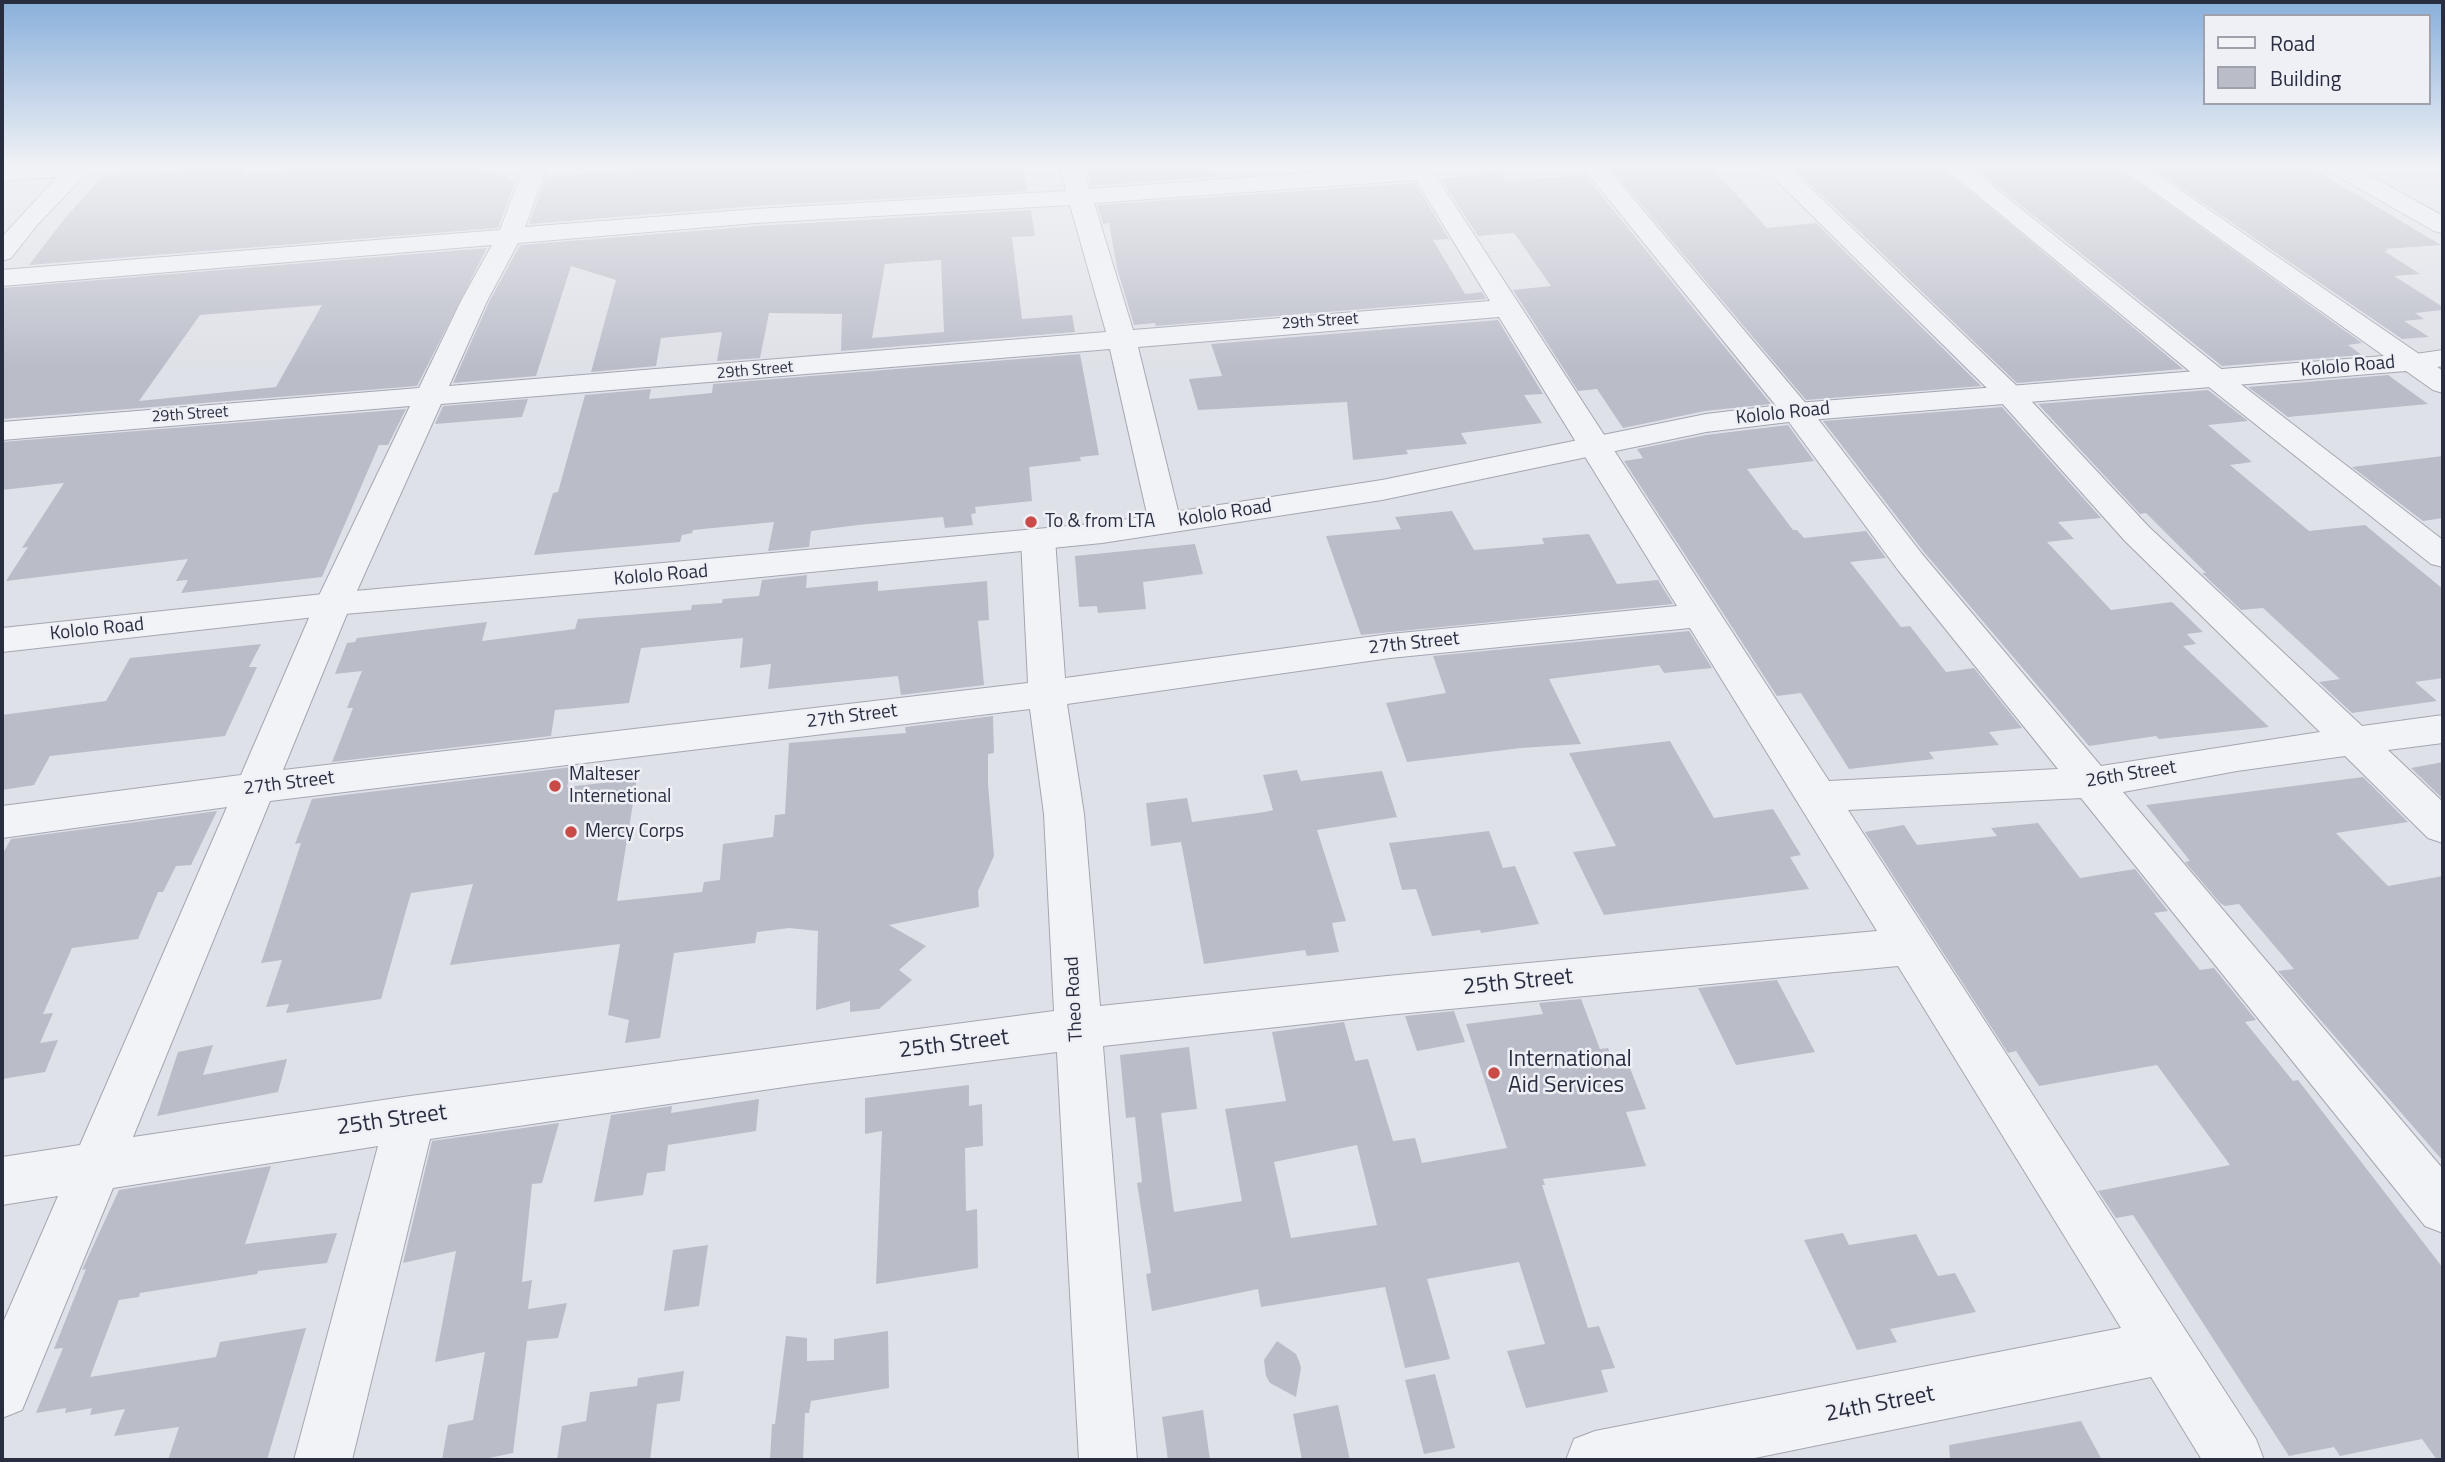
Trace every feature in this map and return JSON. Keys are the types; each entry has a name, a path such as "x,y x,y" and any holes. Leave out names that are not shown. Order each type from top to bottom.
{"street":[{"path":"2,253 18,232"},
{"path":"2,278 356,251 546,232"},
{"path":"1091,232 1122,339 1165,523"},
{"path":"1460,232 2235,1460"},
{"path":"1648,232 1797,412 1910,562 2443,1208"},
{"path":"1842,232 2010,396 2137,534 2443,827"},
{"path":"2035,232 2443,556"},
{"path":"2225,232 2443,384"},
{"path":"2,1390 333,604 474,300 510,235"},
{"name":"29th Street","path":"2,431 1508,309"},
{"name":"Kololo Road","path":"2,640 333,604 1038,539 1165,523 1382,490 1706,423 1797,412 2443,358"},
{"name":"Theo Road","path":"1038,539 1047,694 1064,814 1076,1029 1108,1460"},
{"name":"27th Street","path":"2,822 256,788 1047,694 1391,646 1702,615"},
{"name":"26th Street","path":"1816,797 2093,782 2443,729"},
{"name":"25th Street","path":"2,1181 410,1118 730,1073 1076,1029 1507,983 1911,946"},
{"path":"323,1460 410,1118"},
{"name":"24th Street","path":"1595,1460 2164,1347"}],"building":[{"path":"54,232 444,232 29,265"},
{"path":"679,232 1034,232 1035,236 1012,237 1022,319 1072,315 1075,332 841,351 842,314 769,313 760,358 717,361 722,332 661,338 656,366 591,372 616,280 571,266 536,376 453,383 489,302 520,245","holes":["941,260 944,332 872,338 885,264"]},
{"path":"1111,232 1445,232 1449,239 1433,240 1465,294 1482,292 1486,299 1156,326 1155,323 1134,325 1117,268"},
{"path":"1476,232 1631,232 1771,404 1705,411 1623,428 1597,389 1578,391 1513,290 1551,286 1514,233 1478,236"},
{"path":"1665,232 1825,232 1981,386 1806,400"},
{"path":"1860,232 2020,232 2183,369 2017,383"},
{"path":"2054,232 2208,232 2362,343 2348,345 2362,355 2222,366"},
{"path":"2246,232 2420,232 2441,245 2384,251 2420,274 2394,276 2443,307 2443,310 2415,313 2424,319 2404,321 2429,337 2402,339"},
{"path":"487,248 417,386 2,419 2,288","holes":["322,305 276,387 139,401 200,315"]},
{"path":"1498,320 1543,394 1524,395 1542,423 1461,433 1467,444 1406,450 1408,454 1353,460 1347,402 1198,410 1189,379 1222,376 1211,344"},
{"path":"1080,354 1099,455 1080,457 1081,461 1029,467 1032,501 975,507 976,513 971,514 973,525 945,528 943,517 858,525 811,531 809,547 768,551 774,522 693,530 692,533 682,535 680,542 534,555 553,493 558,492 585,395 651,389 649,399 712,393 713,384"},
{"path":"2388,375 2428,404 2288,417 2248,387"},
{"path":"2208,390 2248,421 2208,425 2252,462 2230,465 2309,531 2365,525 2443,589 2443,678 2415,682 2437,701 2352,713 2319,682 2340,679 2263,608 2241,610 2146,513 2140,514 2038,404"},
{"path":"528,399 522,417 435,424 443,406"},
{"path":"2002,407 2101,518 2058,522 2074,539 2047,542 2111,610 2172,602 2203,632 2187,634 2196,644 2183,646 2269,727 2159,739 2156,736 2089,746 1924,552 1823,421"},
{"path":"406,409 388,445 379,445 322,577 181,593 188,580 176,581 188,559 6,581 28,547 22,548 64,483 2,490 2,442"},
{"path":"1788,425 1814,461 1747,469 1793,530 1797,530 1804,538 1866,531 1886,558 1850,562 1901,627 1910,626 1946,672 1974,668 2022,728 1989,732 1999,745 1929,752 1934,759 1849,769 1801,693 1777,696 1624,461 1643,458 1637,449 1706,435"},
{"path":"2443,456 2443,518 2423,521 2352,467"},
{"path":"1452,511 1474,550 1544,544 1542,538 1589,534 1617,584 1658,580 1673,604 1361,635 1326,536 1401,529 1395,517"},
{"path":"1195,544 1203,574 1143,582 1146,609 1098,613 1097,606 1079,607 1075,556"},
{"path":"807,575 806,588 878,581 878,591 987,581 989,620 978,621 984,685 901,695 898,676 768,689 771,664 740,668 743,638 641,648 629,703 555,710 551,736 332,762 353,708 347,708 362,671 335,674 347,643 355,642 357,638 487,622 482,641 575,629 578,619 691,610 692,605 759,596 762,580"},
{"path":"1689,631 1712,668 1664,673 1659,665 1549,679 1581,744 1521,748 1407,762 1386,703 1446,693 1433,656"},
{"path":"261,644 249,667 257,667 225,736 50,756 34,785 2,790 2,715 106,701 130,658"},
{"path":"993,716 994,753 988,754 988,784 994,856 978,891 979,907 889,925 926,946 899,970 912,980 879,1009 850,1012 850,1001 816,1010 818,931 789,928 757,932 755,943 674,953 660,1038 625,1043 629,1020 608,1015 620,944 450,965 473,884 411,893 381,999 286,1013 289,1004 266,1007 282,960 261,963 301,843 295,844 312,799 572,767 567,787 637,779 617,901 702,892 704,882 720,880 723,844 773,837 775,815 785,814 789,743 906,733 905,727"},
{"path":"1670,741 1714,818 1773,809 1801,855 1790,857 1809,889 1604,915 1573,852 1616,846 1569,753"},
{"path":"2443,762 2443,799 2411,768"},
{"path":"1297,770 1301,781 1382,771 1397,817 1317,830 1346,921 1332,923 1339,952 1307,956 1305,950 1204,964 1181,842 1151,846 1146,803 1187,798 1192,822 1265,812 1273,810 1263,775"},
{"path":"2363,777 2408,822 2336,833 2388,886 2443,876 2443,1161 2278,971 2294,969 2239,904 2225,906 2220,903 2185,862 2190,861 2146,805"},
{"path":"217,811 191,865 176,866 163,892 158,892 138,939 72,948 43,1014 53,1013 40,1043 58,1040 45,1072 2,1079 2,855 11,839"},
{"path":"2038,823 2080,878 2135,869 2168,911 2154,913 2200,970 2214,968 2256,1020 2245,1022 2293,1081 2298,1080 2443,1268 2443,1460 2437,1460 2422,1439 2340,1456 2334,1447 2289,1456 2133,1215 2116,1218 2098,1191 2230,1165 2157,1065 2039,1086 2016,1051 2008,1053 1865,832 1904,825 1917,845 1997,836 1991,828"},
{"path":"1489,831 1503,868 1515,866 1539,924 1481,933 1480,930 1432,936 1416,889 1402,890 1389,843"},
{"path":"1777,980 1815,1052 1736,1065 1698,988"},
{"path":"1581,999 1600,1049 1608,1048 1616,1069 1630,1068 1646,1109 1626,1112 1646,1166 1543,1179 1545,1185 1542,1185 1588,1328 1599,1326 1615,1368 1601,1370 1608,1392 1526,1408 1507,1351 1545,1344 1519,1262 1427,1279 1450,1359 1405,1368 1385,1287 1261,1307 1258,1289 1152,1311 1146,1274 1151,1273 1137,1183 1142,1182 1135,1117 1126,1118 1120,1055 1189,1047 1197,1109 1161,1113 1174,1212 1242,1201 1225,1109 1286,1101 1272,1032 1344,1022 1355,1061 1368,1059 1393,1141 1415,1138 1422,1163 1507,1148 1466,1024 1543,1014 1539,1003","holes":["1357,1145 1377,1225 1291,1238 1274,1162"]},
{"path":"1454,1011 1465,1042 1417,1051 1405,1016"},
{"path":"213,1045 203,1075 287,1059 278,1092 157,1116 178,1052"},
{"path":"969,1085 969,1106 982,1104 983,1146 965,1148 966,1211 977,1209 978,1268 876,1284 882,1131 865,1134 865,1098"},
{"path":"759,1099 756,1131 668,1145 665,1171 647,1173 643,1195 594,1202 611,1115 672,1106 671,1113"},
{"path":"559,1123 542,1183 532,1184 522,1282 532,1280 528,1309 567,1303 558,1338 527,1341 513,1453 479,1460 442,1460 448,1425 473,1420 485,1352 435,1362 456,1251 403,1263 432,1141"},
{"path":"271,1166 245,1244 337,1233 327,1263 258,1271 257,1274 140,1293 139,1297 119,1300 90,1377 216,1357 220,1342 306,1328 267,1460 168,1460 179,1427 114,1436 125,1409 90,1415 92,1408 65,1413 66,1408 36,1413 63,1348 54,1349 86,1269 82,1270 119,1190"},
{"path":"1843,1233 1849,1245 1916,1234 1938,1276 1955,1273 1976,1312 1890,1329 1897,1342 1857,1350 1804,1240"},
{"path":"708,1245 699,1306 664,1311 673,1250"},
{"path":"888,1331 889,1388 811,1401 809,1413 805,1413 803,1460 770,1460 772,1424 775,1424 786,1336 807,1338 807,1361 834,1360 834,1339"},
{"path":"1277,1341 1296,1354 1299,1361 1301,1368 1296,1397 1270,1383 1266,1376 1264,1360"},
{"path":"684,1371 680,1401 657,1404 650,1460 557,1460 562,1426 586,1421 590,1392 637,1386 638,1378"},
{"path":"1435,1374 1455,1448 1424,1454 1405,1380"},
{"path":"1338,1405 1350,1460 1302,1460 1293,1414"},
{"path":"1203,1410 1210,1460 1168,1460 1162,1417"},
{"path":"2081,1421 2102,1460 1950,1460 1949,1445"}],"place":[{"name":"To & from LTA","path":"1031,522"},
{"name":"Malteser Internetional","path":"555,786"},
{"name":"Mercy Corps","path":"571,832"},
{"name":"International Aid Services","path":"1494,1073"}]}
